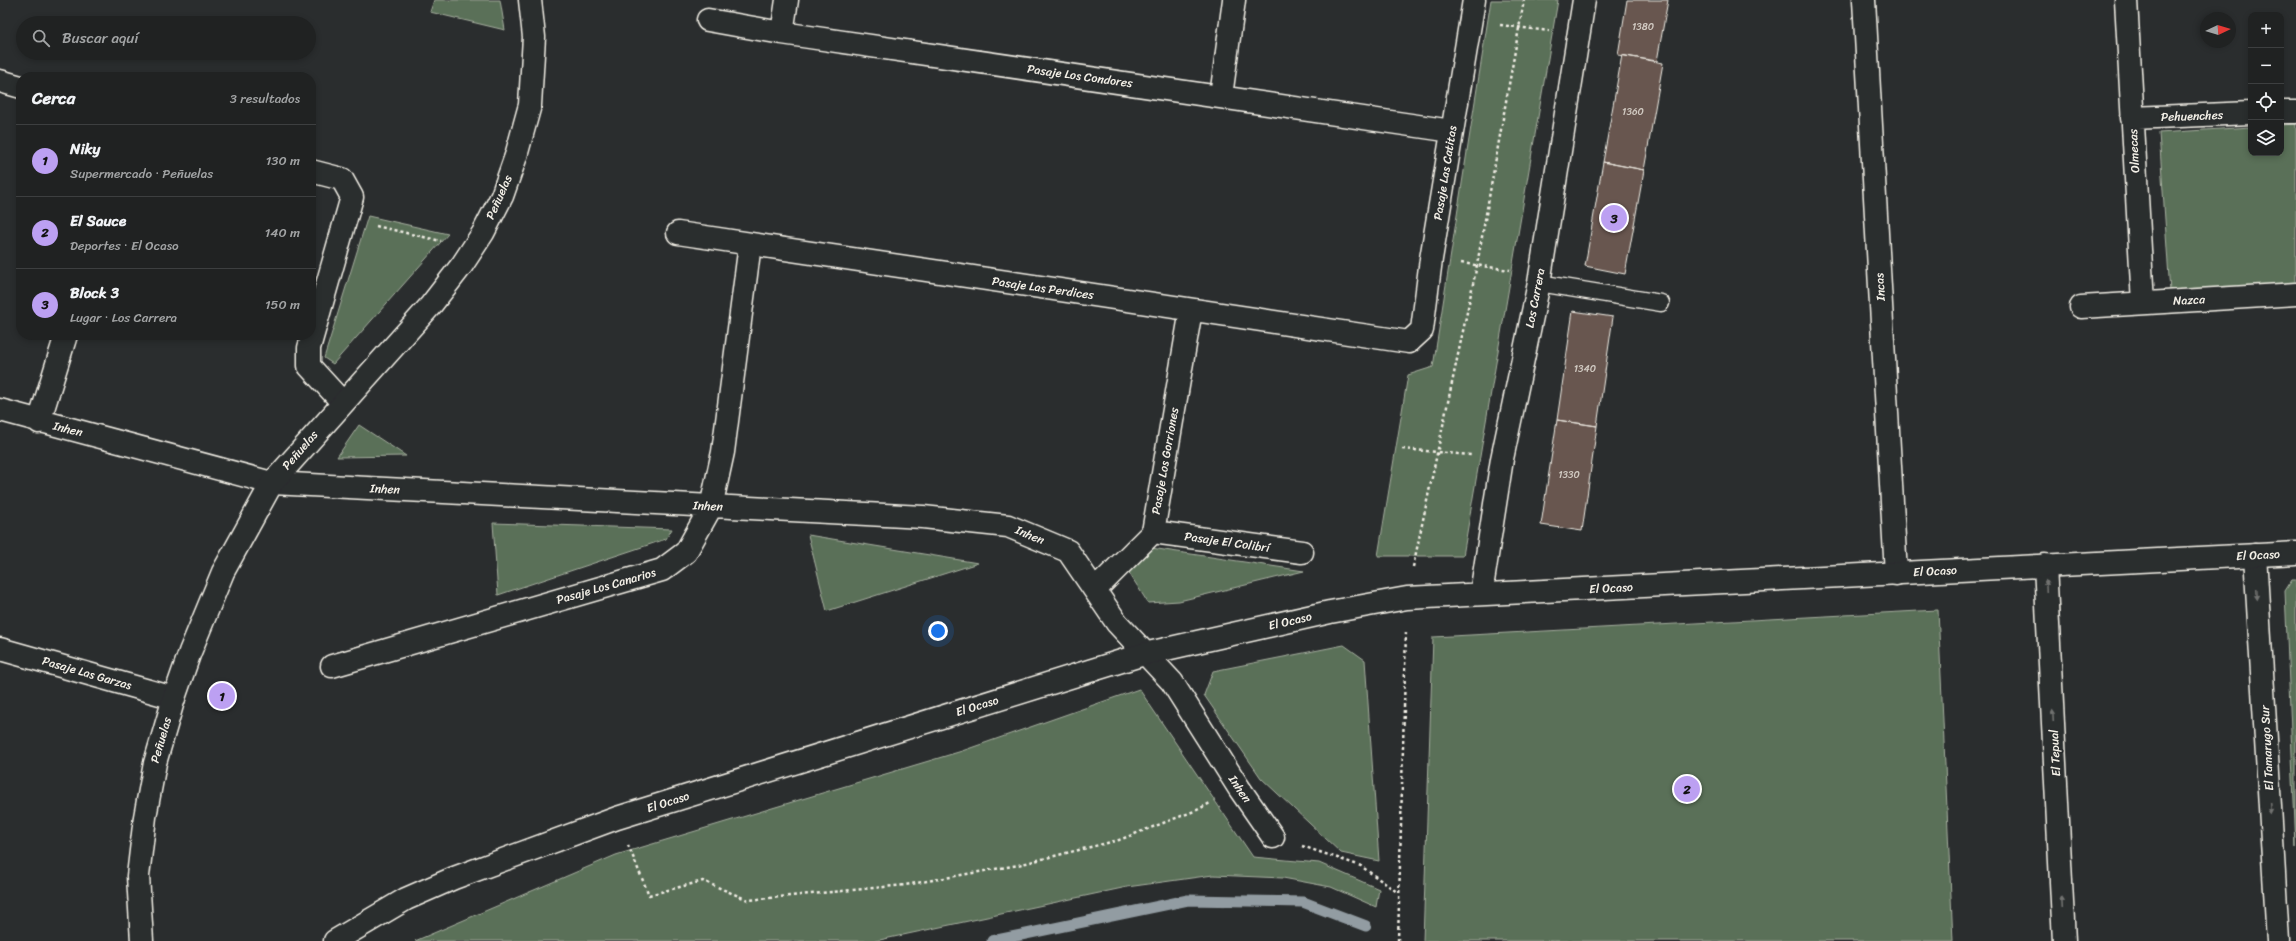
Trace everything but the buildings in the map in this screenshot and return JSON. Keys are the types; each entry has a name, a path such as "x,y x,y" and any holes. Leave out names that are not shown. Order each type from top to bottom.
{"street":[{"name":"Peñuelas","path":"142,941 138,876 144,817 155,763 174,698 223,572 272,483 342,402 431,304 453,276 483,233 502,196 516,156 530,105 534,37 530,0"},
{"path":"782,33 787,0"},
{"path":"1221,96 1234,0"},
{"name":"Pasaje Las Catitas","path":"1409,342 1422,330 1431,259 1474,0"},
{"name":"Los Carrera","path":"1480,594 1502,459 1540,279 1584,0"},
{"name":"Incas","path":"1864,0 1896,574"},
{"name":"Olmecas","path":"2126,0 2143,302"},
{"name":"Pasaje Los Condores","path":"708,20 782,33 1452,131"},
{"path":"0,81 16,86"},
{"path":"2284,112 2296,112"},
{"name":"Pehuenches","path":"2132,118 2248,113"},
{"path":"316,172 342,179 352,197 316,324"},
{"name":"Pasaje Las Perdices","path":"678,233 1409,342"},
{"name":"Pasaje Los Canarios","path":"332,666 662,570 686,552 711,507 723,452 750,244"},
{"name":"Nazca","path":"2081,307 2143,302 2296,294"},
{"name":"Pasaje Los Gorriones","path":"1094,590 1153,532 1191,310"},
{"path":"39,422 64,340"},
{"path":"311,340 309,348 309,366 342,402"},
{"name":"Inhen","path":"0,410 39,422 272,483 922,517 1008,526 1068,551 1117,623 1144,654 1172,682 1239,788 1273,837"},
{"name":"Pasaje El Colibrí","path":"1153,532 1302,552"},
{"name":"El Ocaso","path":"335,941 406,900 447,881 617,818 1144,654 1330,612 1407,598 2296,553"},
{"name":"El Tamarugo Sur","path":"2255,555 2278,941"},
{"name":"El Tepual","path":"2045,565 2064,941"},
{"name":"Pasaje Las Garzas","path":"0,649 174,698"}],"lane":[{"path":"1540,279 1661,303"}],"path":[{"path":"1398,941 1398,893 1407,598 1436,451 1477,265 1524,0"},
{"path":"1470,22 1579,34"},
{"path":"346,219 415,235"},
{"path":"1431,259 1477,265 1540,279"},
{"path":"1402,449 1436,451 1502,459"},
{"path":"617,818 649,895 703,881 748,900 905,885 1018,865 1119,840 1197,810 1239,788"},
{"path":"1273,837 1361,866 1398,893"}],"green space":[{"path":"434,0 500,0 505,30 430,12"},
{"path":"1491,0 1558,0 1463,556 1378,556 1408,375 1433,367"},
{"path":"2296,124 2296,284 2170,292 2159,133 2248,127 2248,156 2284,156 2284,125"},
{"path":"368,216 448,234 333,364 324,358"},
{"path":"359,425 406,456 337,457"},
{"path":"493,523 672,529 666,539 498,595"},
{"path":"808,535 978,563 827,611"},
{"path":"1151,548 1304,571 1179,601 1148,603 1126,568"},
{"path":"2292,580 2296,580 2296,848 2285,591"},
{"path":"1938,610 1953,941 1423,941 1433,637"},
{"path":"1344,645 1365,660 1379,861 1341,853 1261,778 1204,695 1213,671"},
{"path":"1139,689 1253,857 1319,863 1379,889 1376,907 1331,887 1283,878 1213,875 1127,887 875,941 415,941 616,855 962,751"}],"waterway":[{"path":"992,941 1188,900 1303,902 1366,926"}],"place":[{"name":"Block 3","path":"1614,218"},
{"name":"Niky","path":"222,696"},
{"name":"El Sauce","path":"1687,789"}]}
